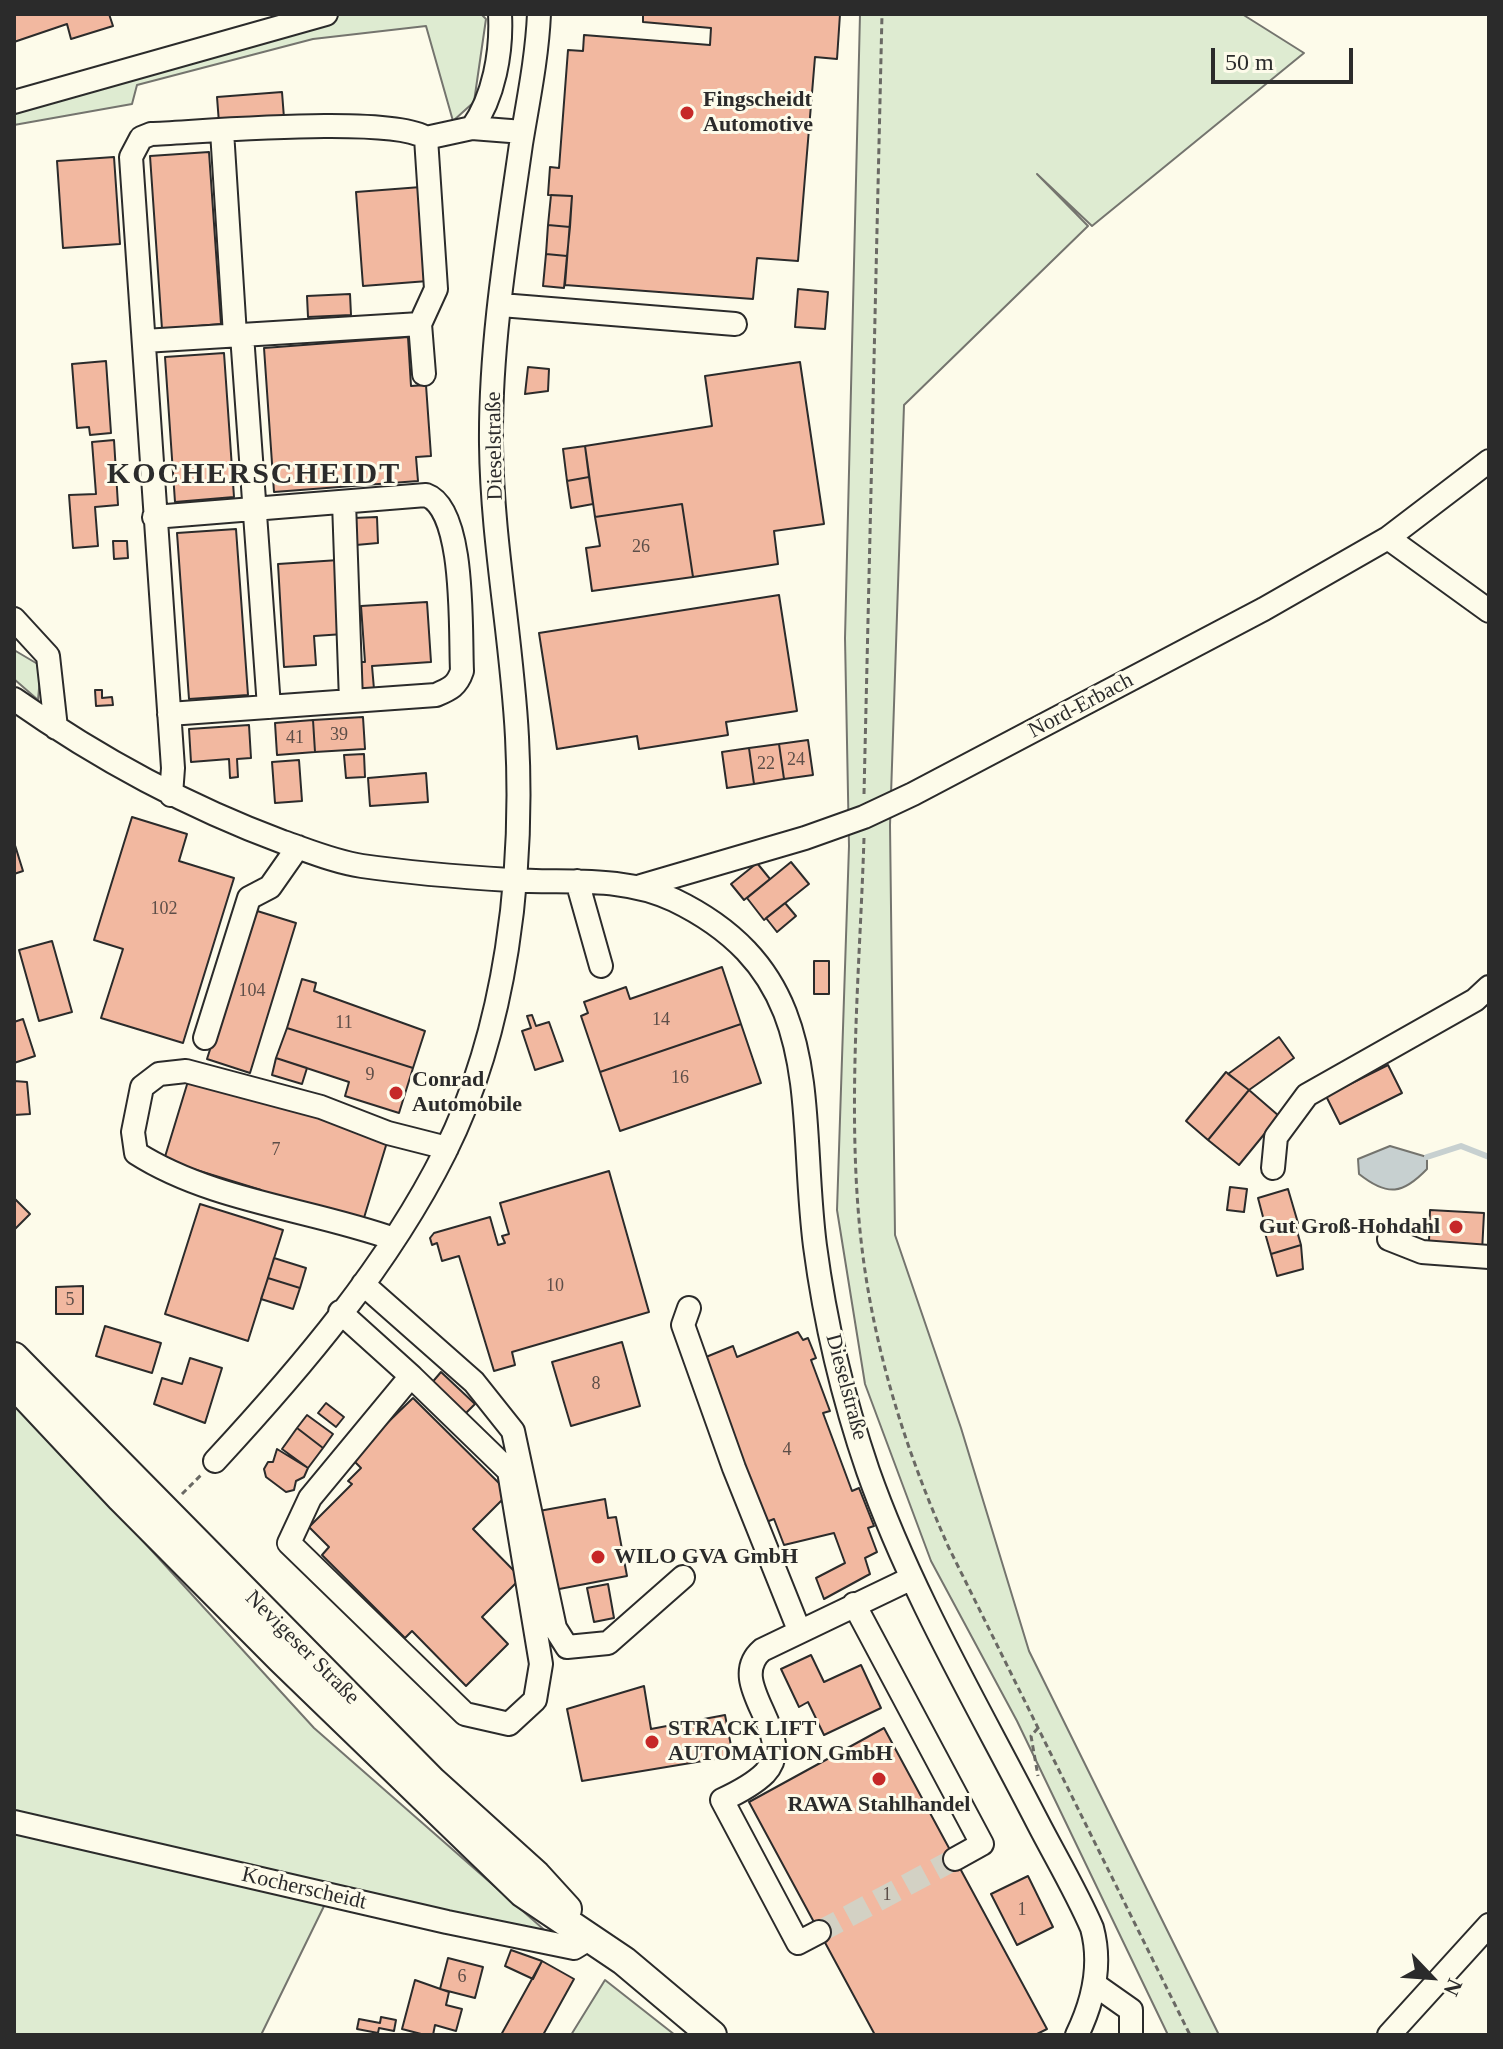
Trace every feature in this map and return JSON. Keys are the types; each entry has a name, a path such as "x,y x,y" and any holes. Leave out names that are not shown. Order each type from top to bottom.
{"main road":[{"name":"Nevigeser Straße","path":"14,1357 433,1782 536,1875 592,1937"},
{"name":"Nevigeser Straße","path":"14,1384 121,1498 420,1796 523,1893 592,1937 654,1984 712,2035"},
{"name":"Nevigeser Straße","path":"654,1984 736,2035"}],"street":[{"path":"14,102 326,14"},
{"path":"472,128 490,94 500,37 500,14"},
{"name":"Dieselstraße","path":"215,1461 261,1411 363,1284 418,1203 447,1148 472,1086 491,1021 513,881 517,738 491,443 501,305 539,14"},
{"path":"171,795 173,768 131,157 134,147 151,134 222,131 402,127 426,138 472,128 523,132"},
{"path":"222,131 269,707"},
{"path":"424,374 420,324 436,289 426,138"},
{"path":"501,305 735,324"},
{"path":"144,341 420,324"},
{"name":"Nord-Erbach","path":"641,886 805,838 864,817 1117,687 1388,538 1489,461"},
{"path":"154,517 426,495 435,499 446,512 454,536 462,671 458,683 436,695 169,714"},
{"path":"344,502 351,701"},
{"path":"1388,538 1489,611"},
{"path":"14,619 48,656 56,728"},
{"name":"Dieselstraße","path":"14,699 56,728 171,795 298,847 357,866 513,881 577,881 641,886 677,901 736,944 764,973 794,1029 803,1079 812,1217 824,1301 844,1389 869,1472 912,1578 1088,1919 1096,1951 1094,1984 1077,2035"},
{"path":"205,1038 249,898 270,887 298,847"},
{"path":"577,881 601,966"},
{"path":"1273,1168 1276,1137 1307,1095 1475,1000 1489,987"},
{"path":"394,1239 264,1205 160,1168 136,1153 133,1132 142,1087 159,1074 186,1071 321,1107 388,1133 447,1148"},
{"path":"1389,1239 1422,1252 1489,1257"},
{"path":"363,1284 474,1382 513,1431 555,1628 567,1647 608,1643 683,1577"},
{"path":"689,1308 683,1314 683,1325 734,1468 799,1630"},
{"path":"340,1312 411,1376 509,1471 541,1664 535,1700 509,1724 465,1714 289,1543 310,1498 411,1376"},
{"path":"819,1932 798,1943 722,1800 745,1789 767,1771 773,1753 771,1730 752,1684 753,1658 799,1630 912,1578"},
{"path":"854,1604 982,1844 955,1859"},
{"name":"Kocherscheidt","path":"14,1822 447,1922 574,1948 592,1937"},
{"path":"1389,2035 1489,1925"},
{"path":"1094,1984 1131,2010 1131,2035"}],"path":[{"path":"882,14 857,1177 875,1329 918,1479 948,1546 1190,2035"},
{"path":"180,1496 215,1461"},
{"path":"1028,1769 1035,1783 1038,1769 1032,1732 1038,1728"}],"green space":[{"path":"322,14 481,14 486,19 474,102 453,121 426,26 313,39 137,85 132,104 14,125 14,114"},
{"path":"860,14 1242,14 1304,53 1092,226 1037,174 1088,226 904,405 890,825 895,1235 961,1428 1029,1651 1219,2035 1168,2035 1017,1721 931,1561 865,1384 837,1210 849,846 845,638"},
{"path":"14,650 41,666 38,700 14,679"},
{"path":"14,1400 314,1728 557,1941 326,1902 261,2035 14,2035"},
{"path":"605,1980 675,2035 571,2035"}],"shaded area":[{"path":"1390,1146 1427,1157 1427,1169 1410,1184 1395,1190 1378,1186 1359,1174 1358,1159"}],"building":[{"path":"14,14 109,14 113,26 71,39 67,24 14,42"},
{"name":"Fingscheidt Automotive","path":"643,14 840,14 837,59 815,57 798,261 757,258 753,299 565,285 572,196 548,195 550,167 559,168 568,50 583,51 584,35 710,45 711,28 643,22"},
{"path":"282,92 284,118 219,123 217,97"},
{"path":"209,152 221,324 162,329 150,156"},
{"path":"114,157 120,244 63,248 57,161"},
{"path":"421,187 428,281 363,286 356,192"},
{"path":"551,195 572,196 570,227 548,225"},
{"path":"548,225 570,227 567,256 546,254"},
{"path":"546,254 567,256 564,288 543,286"},
{"path":"798,289 828,292 825,329 795,327"},
{"path":"350,294 351,315 308,317 307,296"},
{"path":"408,337 411,386 426,385 431,456 416,457 418,481 274,492 264,348"},
{"path":"224,353 234,497 175,502 165,357"},
{"path":"106,361 111,433 90,435 89,427 77,428 72,364"},
{"path":"800,362 824,524 774,531 778,564 693,577 682,504 595,517 585,446 712,426 705,376"},
{"path":"528,367 549,369 548,391 525,394"},
{"path":"114,440 118,505 95,507 98,546 73,548 69,495 96,494 92,442"},
{"path":"585,446 589,477 567,481 563,449"},
{"path":"589,477 593,504 571,508 567,481"},
{"path":"682,504 693,577 592,591 586,548 600,546 595,517"},
{"path":"377,517 378,543 356,545 354,518"},
{"path":"236,529 248,695 189,699 177,533"},
{"path":"113,541 127,541 128,558 114,559"},
{"path":"339,560 344,634 314,636 316,665 284,667 278,564"},
{"path":"779,595 797,711 726,722 728,735 639,749 637,736 557,749 539,633"},
{"path":"427,602 431,662 372,666 374,689 361,690 359,662 365,662 361,606"},
{"path":"95,690 102,690 102,698 112,697 113,705 96,706"},
{"path":"363,717 365,749 315,752 313,720"},
{"path":"313,720 315,752 277,755 275,723"},
{"path":"249,725 251,758 237,759 238,777 230,778 229,759 191,762 189,729"},
{"path":"808,740 813,775 784,779 779,744"},
{"path":"779,744 784,779 754,784 749,748"},
{"path":"749,748 754,784 727,788 722,752"},
{"path":"364,754 365,777 346,778 344,755"},
{"path":"299,760 302,801 275,803 272,762"},
{"path":"426,773 428,802 370,806 368,778"},
{"path":"132,817 187,834 179,861 234,878 183,1043 101,1018 123,949 94,940"},
{"path":"14,842 23,871 14,874"},
{"path":"791,862 809,884 764,920 747,898"},
{"path":"757,863 770,879 744,900 731,884"},
{"path":"785,903 796,916 777,932 766,918"},
{"path":"254,910 296,923 250,1073 207,1059"},
{"path":"52,941 72,1012 39,1021 19,950"},
{"path":"814,961 829,961 829,994 814,994"},
{"path":"722,967 741,1024 600,1072 581,1016 588,1013 584,1002 626,987 630,999"},
{"path":"302,979 316,983 314,991 425,1031 413,1068 287,1028"},
{"path":"532,1015 536,1026 549,1022 563,1061 535,1070 522,1031 531,1028 527,1016"},
{"path":"23,1019 35,1056 14,1063 14,1022"},
{"path":"741,1024 761,1083 620,1131 600,1072"},
{"path":"287,1028 413,1068 399,1113 345,1096 349,1082 276,1058"},
{"path":"1279,1037 1294,1058 1249,1090 1228,1074"},
{"path":"276,1058 307,1068 302,1084 272,1075"},
{"path":"1388,1065 1402,1093 1340,1124 1326,1096"},
{"path":"1226,1072 1249,1090 1208,1140 1186,1121"},
{"path":"189,1078 388,1139 363,1221 283,1197 281,1205 258,1198 261,1190 164,1160"},
{"path":"14,1081 27,1082 30,1114 14,1115"},
{"path":"1249,1090 1279,1116 1239,1165 1208,1140"},
{"path":"609,1171 649,1312 512,1352 515,1365 494,1371 459,1256 442,1261 437,1243 432,1245 430,1238 434,1233 490,1217 498,1245 505,1243 502,1236 509,1234 500,1203"},
{"path":"1230,1187 1247,1189 1244,1212 1227,1210"},
{"path":"1288,1189 1298,1223 1267,1232 1258,1198"},
{"path":"14,1198 30,1214 14,1230"},
{"path":"200,1204 283,1230 248,1341 165,1314"},
{"name":"Gut Groß-Hohdahl","path":"1430,1210 1484,1213 1482,1252 1459,1251 1459,1243 1429,1242"},
{"path":"1295,1224 1301,1245 1271,1254 1265,1233"},
{"path":"1301,1245 1303,1269 1277,1276 1271,1254"},
{"path":"274,1258 306,1268 300,1288 268,1278"},
{"path":"268,1278 300,1288 293,1309 261,1299"},
{"path":"83,1286 83,1314 56,1314 56,1287"},
{"path":"105,1326 161,1343 152,1373 96,1356"},
{"path":"798,1332 803,1340 808,1338 816,1358 811,1360 830,1411 823,1413 852,1491 859,1488 874,1526 868,1528 877,1552 865,1558 870,1574 824,1599 816,1578 845,1563 834,1533 784,1545 774,1519 761,1524 701,1359 733,1346 737,1357"},
{"path":"622,1342 640,1406 571,1426 552,1362"},
{"path":"190,1358 222,1368 205,1423 154,1404 162,1378 182,1384"},
{"path":"441,1372 475,1404 463,1416 430,1385"},
{"path":"413,1398 509,1493 473,1529 521,1578 482,1617 508,1644 466,1686 412,1631 405,1638 322,1555 329,1547 309,1527 352,1484 348,1481 361,1468 351,1458"},
{"path":"326,1403 344,1417 336,1427 318,1413"},
{"path":"307,1415 333,1434 323,1448 297,1428"},
{"path":"297,1428 323,1448 308,1468 282,1449"},
{"path":"277,1449 308,1468 304,1477 296,1481 294,1490 286,1492 266,1477 264,1469 268,1462 273,1462"},
{"path":"605,1499 608,1518 616,1517 627,1576 554,1590 539,1511"},
{"path":"608,1584 614,1618 594,1622 587,1588"},
{"path":"811,1655 824,1682 861,1665 881,1708 824,1735 808,1702 799,1707 781,1669"},
{"name":"STRACK LIFT AUTOMATION GmbH","path":"644,1686 651,1729 725,1715 733,1756 582,1781 567,1709"},
{"path":"884,1728 1047,2029 1035,2035 875,2035 749,1802"},
{"path":"1028,1876 1053,1927 1017,1945 991,1894"},
{"path":"511,1950 542,1961 533,1979 505,1966"},
{"path":"448,1958 483,1967 475,1998 440,1989"},
{"path":"542,1961 574,1979 543,2035 501,2035"},
{"path":"415,1980 449,1992 446,2005 462,2009 456,2031 435,2025 433,2035 402,2029"},
{"path":"381,2017 396,2020 394,2031 379,2028 378,2033 357,2029 359,2019 380,2023"}],"waterway":[{"path":"1427,1157 1461,1146 1489,1157"}],"tunnel":[{"path":"819,1932 955,1859"}],"place":[{"name":"Fingscheidt Automotive","path":"687,113"},
{"name":"Conrad Automobile","path":"396,1093"},
{"name":"Gut Groß-Hohdahl","path":"1456,1227"},
{"name":"WILO GVA GmbH","path":"598,1557"},
{"name":"STRACK LIFT AUTOMATION GmbH","path":"652,1742"},
{"name":"RAWA Stahlhandel","path":"879,1779"}],"district":[{"name":"KOCHERSCHEIDT","path":"254,475"}]}
